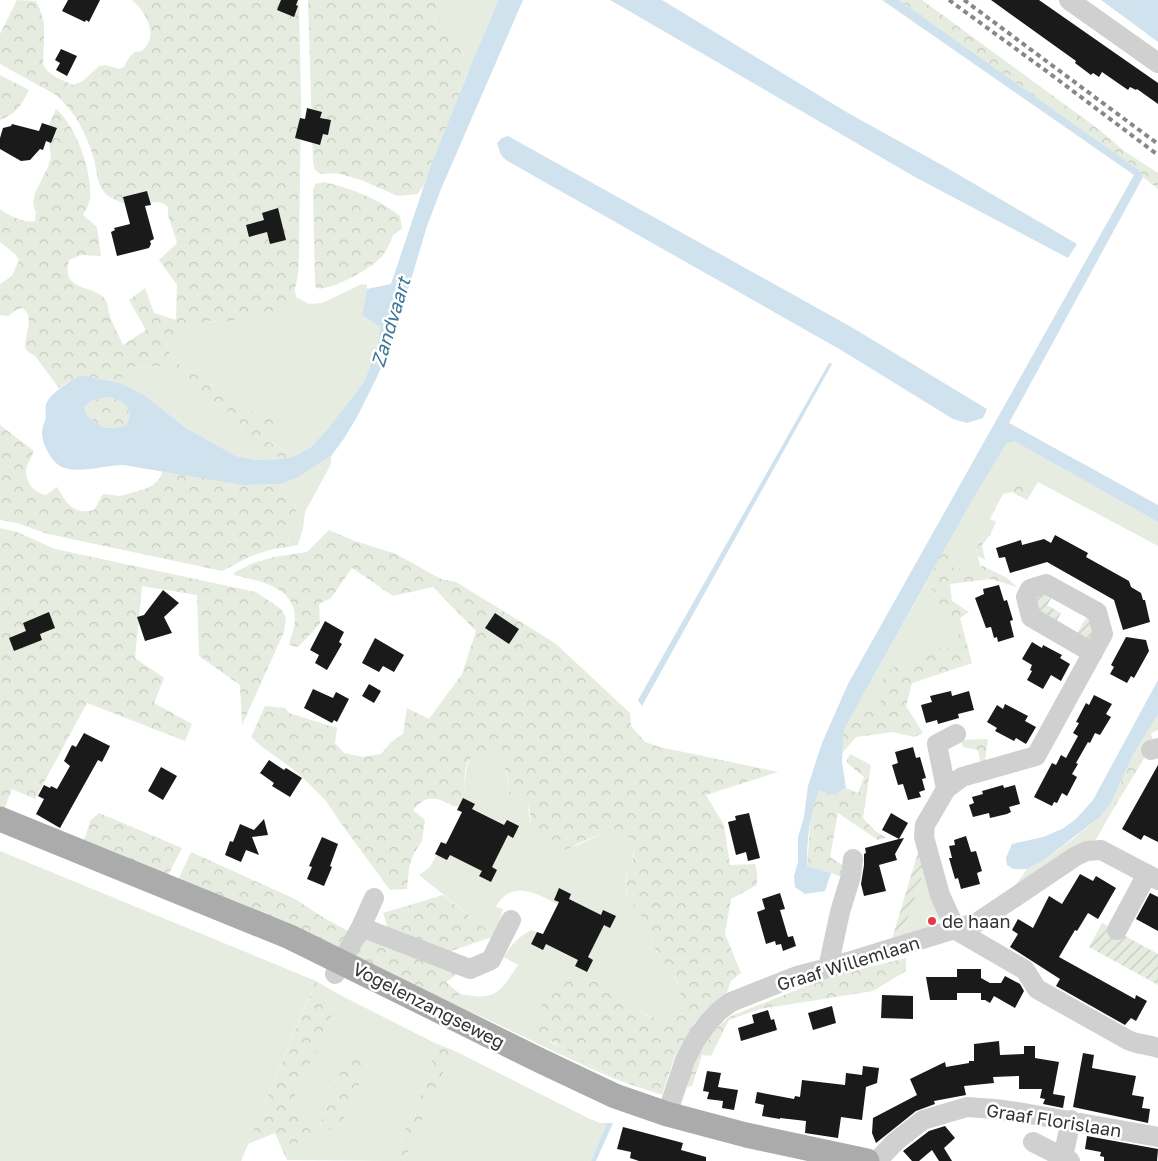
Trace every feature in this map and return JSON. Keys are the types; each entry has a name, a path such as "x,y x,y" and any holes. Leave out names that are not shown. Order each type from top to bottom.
{"main road":[{"name":"Vogelenzangseweg","path":"0,819 239,915 338,968 616,1096 667,1114 746,1135 867,1161"}],"street":[{"path":"1068,0 1158,63"},
{"path":"1093,652 1036,756 962,776 946,789 925,826 924,837 940,894 956,930 1025,970 1037,989 1138,1045 1158,1048"},
{"path":"946,789 937,744 956,734"},
{"name":"Graaf Willemlaan","path":"667,1114 685,1060 695,1041 719,1011 731,1002 797,976 978,922 1076,856 1087,851 1101,850 1153,878"},
{"path":"828,968 840,912 851,876 853,859"},
{"path":"1117,930 1153,878"},
{"path":"338,968 361,927 374,898"},
{"path":"361,927 470,969 491,960 511,920"},
{"name":"Graaf Florislaan","path":"877,1161 895,1142 923,1120 967,1107 1071,1120 1158,1137"},
{"path":"1033,1142 1067,1159 1071,1120"}],"green space":[{"path":"17,0 36,1 44,24 44,66 53,75 73,85 83,81 99,66 105,65 119,69 124,67 128,58 144,49 150,37 150,30 145,16 132,0 299,0 301,98 299,254 298,275 294,293 284,306 272,312 224,322 209,321 165,343 173,360 253,412 275,416 279,429 258,436 295,456 281,459 245,438 238,419 160,366 127,367 120,383 80,375 59,388 35,356 25,348 29,321 26,312 22,308 8,316 0,315 0,284 12,276 19,260 15,254 0,242 0,209 22,220 35,221 36,212 33,203 35,193 48,167 51,156 47,129 56,109 70,126 85,162 90,186 90,197 89,204 83,215 97,227 101,256 81,255 69,260 69,277 79,286 98,294 106,300 110,317 123,345 146,330 129,300 145,288 154,313 176,320 177,285 159,260 177,243 168,215 168,207 160,202 139,205 128,204 107,195 99,183 88,141 80,124 69,108 56,95 0,64 0,34"},
{"path":"308,0 436,0 442,22 464,54 459,67 468,72 423,187 417,194 398,196 361,180 337,173 322,174 315,170 313,162"},
{"path":"436,0 500,0 468,72 459,67 464,54 442,22"},
{"path":"899,0 922,0 1101,131 1124,151 1158,173 1158,189 1143,177 1139,170"},
{"path":"0,75 29,90 18,108 11,115 0,120"},
{"path":"324,182 355,191 382,204 400,216 402,229 393,235 386,251 381,257 359,274 330,287 316,288 313,191 315,184"},
{"path":"362,284 367,285 367,289 362,315 380,327 377,348 364,382 326,431 311,447 295,456 258,436 275,416 253,412 173,360 165,343 209,321 224,322 272,312 294,294 295,290 296,297 309,304 322,303"},
{"path":"160,366 238,419 245,438 281,459 255,460 236,456 186,428 143,394 120,383 126,367"},
{"path":"106,397 118,400 129,410 125,426 104,427 89,417 85,411 84,408 91,401"},
{"path":"0,425 34,451 26,471 27,480 32,487 46,495 57,487 67,503 80,511 94,510 103,494 120,496 145,489 153,485 160,478 163,470 243,485 281,484 288,489 293,499 300,525 289,533 288,547 273,549 251,556 222,571 48,534 17,523 0,520"},
{"path":"1014,441 1158,522 1158,546 1038,482 1027,500 1012,492 1006,481 976,550 982,572 942,565 949,552 941,555 966,511 1006,444"},
{"path":"331,456 331,464 305,512 298,545 288,547 289,533 300,525 292,497 281,484 297,478"},
{"path":"1012,479 1026,487 1021,495 1012,492 1003,494 990,519 996,522 990,535 982,545 985,560 978,556 976,550 1006,481"},
{"path":"0,528 17,532 55,549 256,592 281,609 286,618 284,632 242,725 240,685 199,656 197,595 142,586 135,658 164,678 154,703 192,724 185,741 87,703 35,799 12,789 2,815 0,813"},
{"path":"329,530 355,541 396,554 441,579 456,582 556,644 630,713 631,726 645,742 660,747 778,772 706,795 724,825 730,865 755,864 757,885 731,899 725,934 741,973 731,981 725,997 685,1039 675,1056 662,1095 623,1082 579,1060 565,1048 536,1034 542,1003 555,993 559,977 593,979 645,1015 661,1020 672,1020 681,1015 684,1007 678,983 653,946 649,928 628,896 627,876 634,856 634,843 627,836 618,833 600,835 562,851 547,846 535,836 531,826 528,805 509,794 506,770 501,762 487,752 477,753 469,760 465,775 464,794 458,806 436,799 428,799 424,800 413,810 425,820 422,841 413,855 409,868 407,889 390,890 326,801 297,772 251,737 265,706 285,708 289,713 337,728 335,743 344,753 363,757 381,754 391,742 403,734 407,708 429,719 462,674 476,631 433,587 393,596 352,568 331,598 319,604 320,624 298,647 289,645 295,619 289,599 274,587 234,575 235,572 253,563 274,557 307,552"},
{"path":"949,552 952,561 943,565 982,572 981,565 1007,578 1017,587 991,579 950,584 952,601 969,612 960,618 972,663 912,683 906,706 923,733 914,737 893,732 856,737 843,752 843,729 859,702 859,711 871,703 881,715 880,688 882,681 891,669 938,648 952,648 953,639 960,640 954,619 939,612 934,590 925,585 941,555"},
{"path":"925,585 934,589 939,612 954,619 961,640 952,648 938,648 881,716 858,712 859,702"},
{"path":"1054,594 1047,605 1061,613 1055,625 1038,615 1035,595"},
{"path":"1089,613 1098,626 1092,645 1076,635"},
{"path":"1158,714 1158,730 1151,733 1153,742 1142,762 1133,755"},
{"path":"988,739 985,761 980,761 978,750 963,747 961,740"},
{"path":"478,751 487,751 499,759 508,779 509,794 528,805 531,828 576,846 599,835 614,832 628,836 634,843 633,858 626,880 627,893 649,927 655,949 678,984 684,1004 682,1012 676,1018 667,1020 656,1019 621,1000 593,979 559,977 556,993 542,1003 550,1042 565,1048 579,1060 623,1082 451,1003 460,994 489,996 501,989 518,965 504,957 509,948 531,930 548,936 564,908 528,891 510,892 496,907 503,909 495,936 419,875 429,868 445,841 452,844 469,811 458,806 464,793 468,764 473,755"},
{"path":"850,754 871,765 863,818 874,830 886,838 878,840 838,813 830,857 847,868 844,878 807,866 811,813 819,791 834,795 846,788 858,793 864,777 846,762"},
{"path":"1133,755 1142,762 1115,806 1111,803"},
{"path":"1111,803 1115,806 1094,843 1015,886 1027,869 1044,860 1073,839 1100,817"},
{"path":"99,813 182,848 161,889 83,844 90,821"},
{"path":"919,849 924,871 905,926 892,939"},
{"path":"0,851 316,981 437,1044 422,1092 408,1122 394,1161 287,1160 288,1147 342,1124 370,1059 352,1045 319,1126 287,1109 332,1017 311,992 241,1161 0,1161"},
{"path":"191,852 295,899 324,918 354,934 335,962 172,893"},
{"path":"924,871 941,916 936,927 892,939 905,926"},
{"path":"443,895 495,936 451,951 460,972 446,982 460,994 451,1003 352,955 366,935 390,934 383,913"},
{"path":"1102,923 1158,954 1158,985 1089,947"},
{"path":"906,958 906,971 873,991 760,1009 729,1020 711,1056 702,1055 692,1086 684,1088 698,1054 717,1028 731,1016 829,977"},
{"path":"316,981 332,1017 288,1109 319,1126 352,1045 370,1059 342,1124 288,1147 287,1160 275,1133 248,1144"},
{"path":"437,1044 453,1050 404,1161 394,1161 408,1122 422,1092"},
{"path":"453,1050 590,1119 600,1123 607,1123 591,1161 404,1161"}],"water":[{"name":"Zandvaart","path":"499,0 523,0 441,189 427,226 394,337 357,417 331,456 297,478 281,484 243,485 123,465 76,470 62,467 54,461 42,437 46,405 56,392 80,375 120,383 143,394 186,428 236,456 255,460 281,459 295,456 311,447 326,431 364,382 377,348 380,327 362,315 367,289 391,284 430,168","holes":["106,397 123,403 129,410 125,426 104,427 92,420 85,411 84,408 91,401"]},
{"path":"610,0 662,0 848,113 942,165 1077,244 1068,258 915,177"},
{"path":"882,0 899,0 1139,170 1143,177 1009,423 1158,505 1158,522 1014,441 1006,444 966,511 844,729 842,762 846,788 834,795 819,791 808,837 807,866 831,873 825,891 805,894 795,887 794,876 798,862 798,837 804,817 808,786 822,743 848,684 1134,175"},
{"path":"1101,0 1158,0 1158,42"},
{"path":"508,136 853,328 987,409 983,418 967,423 953,419 841,350 506,160 501,155 497,143 502,138"},
{"path":"829,363 832,364 642,706 638,700"},
{"path":"1158,680 1158,714 1133,755 1111,803 1100,817 1044,860 1027,869 1013,869 1007,865 1006,858 1012,844 1043,837 1062,829 1076,819 1093,800"},
{"path":"607,1123 613,1123 596,1161 591,1161"}],"building":[{"path":"68,0 100,0 89,22 86,20 85,22 62,11"},
{"path":"281,0 298,0 294,17 277,10"},
{"path":"991,0 1039,0 1158,83 1158,104 1137,89 1130,87 1128,90 1102,72 1099,77 1093,73 1091,75 1075,63 1076,61"},
{"path":"61,49 77,56 67,76 56,70 60,63 55,60"},
{"path":"307,108 322,112 320,118 331,120 328,135 323,134 320,145 295,138 300,118 305,119"},
{"path":"42,123 57,128 51,143 46,141 43,150 40,149 30,160 21,161 0,149 0,138 3,128 12,124 39,131"},
{"path":"147,191 151,205 145,206 154,239 150,241 149,248 117,256 111,232 115,230 114,228 130,224 123,197"},
{"path":"278,208 286,240 270,244 267,232 249,237 246,225 264,220 262,213"},
{"path":"1055,535 1088,553 1086,557 1129,581 1131,587 1141,593 1143,600 1145,600 1150,622 1123,630 1114,600 1047,562 1010,573 1005,557 999,558 996,548 1021,540 1022,545 1044,539 1051,543"},
{"path":"999,585 1004,601 1007,600 1013,620 1010,621 1014,637 998,642 997,637 994,638 991,627 986,628 975,598 984,594 983,589"},
{"path":"163,590 179,603 164,617 172,633 145,641 137,617 144,615"},
{"path":"49,612 55,628 40,634 42,640 14,651 9,638 26,631 23,623"},
{"path":"495,613 519,629 509,644 485,628"},
{"path":"325,621 344,632 339,642 342,644 327,670 315,663 319,655 310,650"},
{"path":"1126,637 1146,640 1149,651 1134,678 1131,676 1127,683 1110,674 1114,667 1111,665"},
{"path":"375,638 404,655 394,672 383,666 379,672 362,663"},
{"path":"1032,642 1042,648 1043,645 1062,655 1060,658 1070,664 1061,681 1051,675 1043,689 1027,680 1032,671 1030,670 1032,665 1022,659"},
{"path":"369,684 381,691 374,703 362,696"},
{"path":"313,689 333,698 336,692 349,699 337,722 334,720 332,723 304,708"},
{"path":"951,691 952,696 969,691 974,710 958,714 959,718 938,724 937,720 926,723 921,705 932,702 930,696"},
{"path":"1094,695 1112,704 1106,714 1111,717 1100,735 1095,733 1090,743 1088,742 1076,763 1078,764 1072,774 1077,777 1067,796 1062,793 1057,803 1054,802 1052,806 1034,797 1052,763 1056,765 1061,755 1066,758 1078,736 1073,733 1079,723 1076,722 1086,703 1089,705"},
{"path":"1005,704 1028,716 1025,721 1036,727 1026,744 1016,738 1014,741 995,731 997,728 987,722 997,705 1003,709"},
{"path":"84,733 110,746 102,762 98,760 60,828 36,814 44,799 38,796 44,785 57,789 70,766 64,761 72,745 76,747"},
{"path":"913,747 916,758 920,757 926,778 922,779 925,790 919,792 921,797 908,800 903,784 898,785 892,765 898,763 895,752"},
{"path":"269,760 284,770 286,768 302,778 290,797 272,786 274,783 260,773"},
{"path":"1158,765 1158,842 1144,835 1141,840 1122,829"},
{"path":"161,767 177,776 163,800 148,791"},
{"path":"1003,785 1004,788 1015,785 1020,804 1009,807 1011,812 1007,814 990,818 989,813 973,817 969,805 974,803 972,797 983,794 982,791"},
{"path":"463,798 475,804 472,809 504,825 507,820 519,826 513,838 508,835 492,867 497,870 491,882 479,876 482,871 450,855 447,860 435,854 441,842 446,844 462,812 457,810"},
{"path":"749,813 760,858 748,861 746,852 736,855 728,822 736,820 735,816"},
{"path":"891,813 908,823 899,839 882,830"},
{"path":"264,819 268,835 252,837 259,855 246,850 241,862 225,855 230,841 233,842 240,824 254,830"},
{"path":"966,836 971,852 976,851 982,871 977,873 980,884 961,889 958,878 955,879 949,858 952,858 949,846 955,845 954,840"},
{"path":"322,837 338,844 330,866 332,867 324,886 307,879 312,867 309,866"},
{"path":"904,838 895,854 897,860 879,865 886,891 864,896 861,884 864,854 866,853 865,848"},
{"path":"1080,874 1093,881 1096,876 1116,888 1098,919 1088,913 1059,957 1135,999 1136,995 1147,1001 1136,1021 1131,1018 1125,1025 1056,986 1060,979 1010,947 1018,934 1012,930 1018,919 1033,928 1049,896 1062,904"},
{"path":"559,888 571,894 569,899 601,915 603,910 616,916 610,928 604,925 588,957 593,960 587,972 575,966 578,960 546,944 543,950 531,944 537,932 543,934 559,902 554,900"},
{"path":"780,893 785,909 780,910 788,937 793,936 796,946 783,951 781,944 776,945 775,941 766,944 757,912 765,909 762,899"},
{"path":"1150,893 1158,897 1158,931 1136,919"},
{"path":"957,969 981,969 981,978 990,983 1001,983 1005,976 1020,984 1024,991 1015,1008 994,996 990,1003 981,1000 981,993 957,993 957,1000 930,1000 926,977 957,977"},
{"path":"882,995 913,996 913,1019 881,1018"},
{"path":"832,1006 836,1023 813,1030 808,1013"},
{"path":"768,1010 771,1020 774,1019 777,1030 741,1041 738,1028 754,1023 752,1015"},
{"path":"999,1041 1000,1055 1024,1054 1024,1046 1035,1046 1035,1058 1059,1062 1053,1094 1065,1096 1063,1108 1043,1104 1045,1099 1040,1098 1042,1089 1019,1089 1019,1076 993,1077 994,1083 964,1086 966,1095 934,1101 935,1104 916,1111 876,1143 872,1133 873,1118 917,1095 910,1079 945,1062 946,1067 974,1061 974,1044"},
{"path":"1083,1053 1094,1055 1092,1068 1136,1076 1132,1095 1144,1097 1142,1108 1150,1109 1148,1123 1073,1107"},
{"path":"863,1066 879,1068 877,1083 866,1087 862,1120 841,1117 838,1138 805,1133 806,1121 762,1116 764,1105 755,1103 757,1092 794,1099 795,1096 800,1097 802,1080 845,1085 846,1073 862,1075"},
{"path":"707,1071 721,1073 718,1087 738,1090 734,1110 722,1108 723,1101 707,1099 709,1092 703,1091"},
{"path":"945,1126 955,1138 944,1148 952,1161 939,1161 932,1150 919,1161 912,1161 903,1151 929,1131"},
{"path":"623,1127 683,1143 681,1150 706,1157 706,1161 639,1161 630,1158 631,1152 617,1149"},
{"path":"1087,1136 1158,1149 1157,1161 1104,1161 1104,1157 1100,1156 1101,1152 1085,1149"}],"railway":[{"path":"949,0 1158,155"},
{"path":"964,0 1158,144"}],"place":[{"name":"de haan","path":"932,921"}]}
